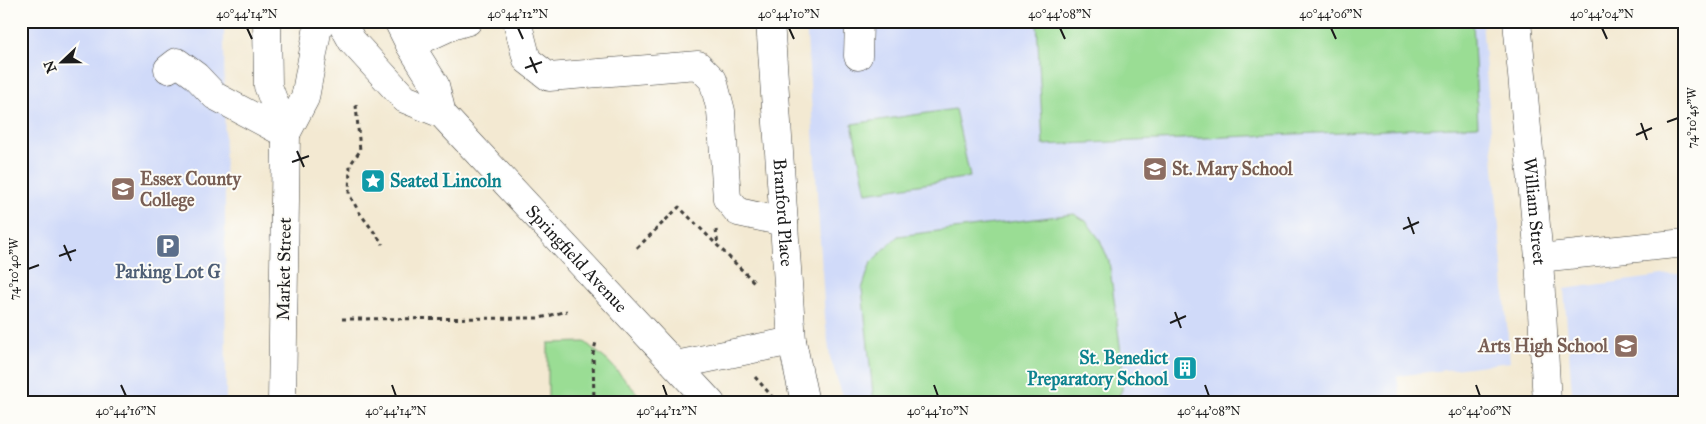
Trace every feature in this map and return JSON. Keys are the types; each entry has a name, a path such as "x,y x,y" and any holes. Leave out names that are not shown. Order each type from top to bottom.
{"main road":[{"name":"Market Street","path":"267,21 268,86 286,134 282,403"},
{"name":"Market Street","path":"286,134 305,98 319,21"},
{"name":"Springfield Avenue","path":"341,21 352,41 405,99 442,114 711,403"},
{"path":"404,33 451,26 468,21"},
{"path":"517,21 526,60 549,77 698,65 713,80 721,111 727,199 738,212 784,222"},
{"name":"Branford Place","path":"770,21 792,341 805,403"},
{"path":"858,56 859,21"},
{"name":"William Street","path":"1517,21 1539,258 1547,403"},
{"name":"Springfield Avenue","path":"404,33 434,85 442,114"},
{"path":"168,69 177,62 196,76 214,96 286,134"},
{"path":"1539,258 1685,243"},
{"path":"676,365 792,341"}],"path":[{"path":"356,105 360,151 350,164 349,194 359,212 383,244"},
{"path":"637,248 679,207 754,282"},
{"path":"342,319 540,318 567,310"},
{"path":"594,403 594,354 596,342"},
{"path":"751,372 777,403"}],"shaded area":[{"name":"Essex County College","path":"21,21 224,21 226,403 21,403"},
{"name":"St. Mary School","path":"806,21 1482,21 1510,362 1397,376 1401,403 845,403 830,357 825,318"},
{"name":"Arts High School","path":"1685,273 1685,403 1573,403 1564,289"}],"green space":[{"path":"1037,21 1473,21 1478,126 1043,145"},
{"path":"955,109 970,177 866,193 852,124"},
{"path":"1074,214 1086,221 1100,240 1109,261 1122,361 1122,390 1115,403 874,403 862,289 871,262 898,236"},
{"path":"585,342 609,362 646,403 548,403 548,343"}],"place":[{"name":"St. Mary School","path":"1155,169"},
{"name":"Seated Lincoln","path":"373,181"},
{"name":"Essex County College","path":"123,189"},
{"name":"Parking Lot G","path":"168,246"},
{"name":"Arts High School","path":"1626,346"},
{"name":"St. Benedict Preparatory School","path":"1185,368"}]}
